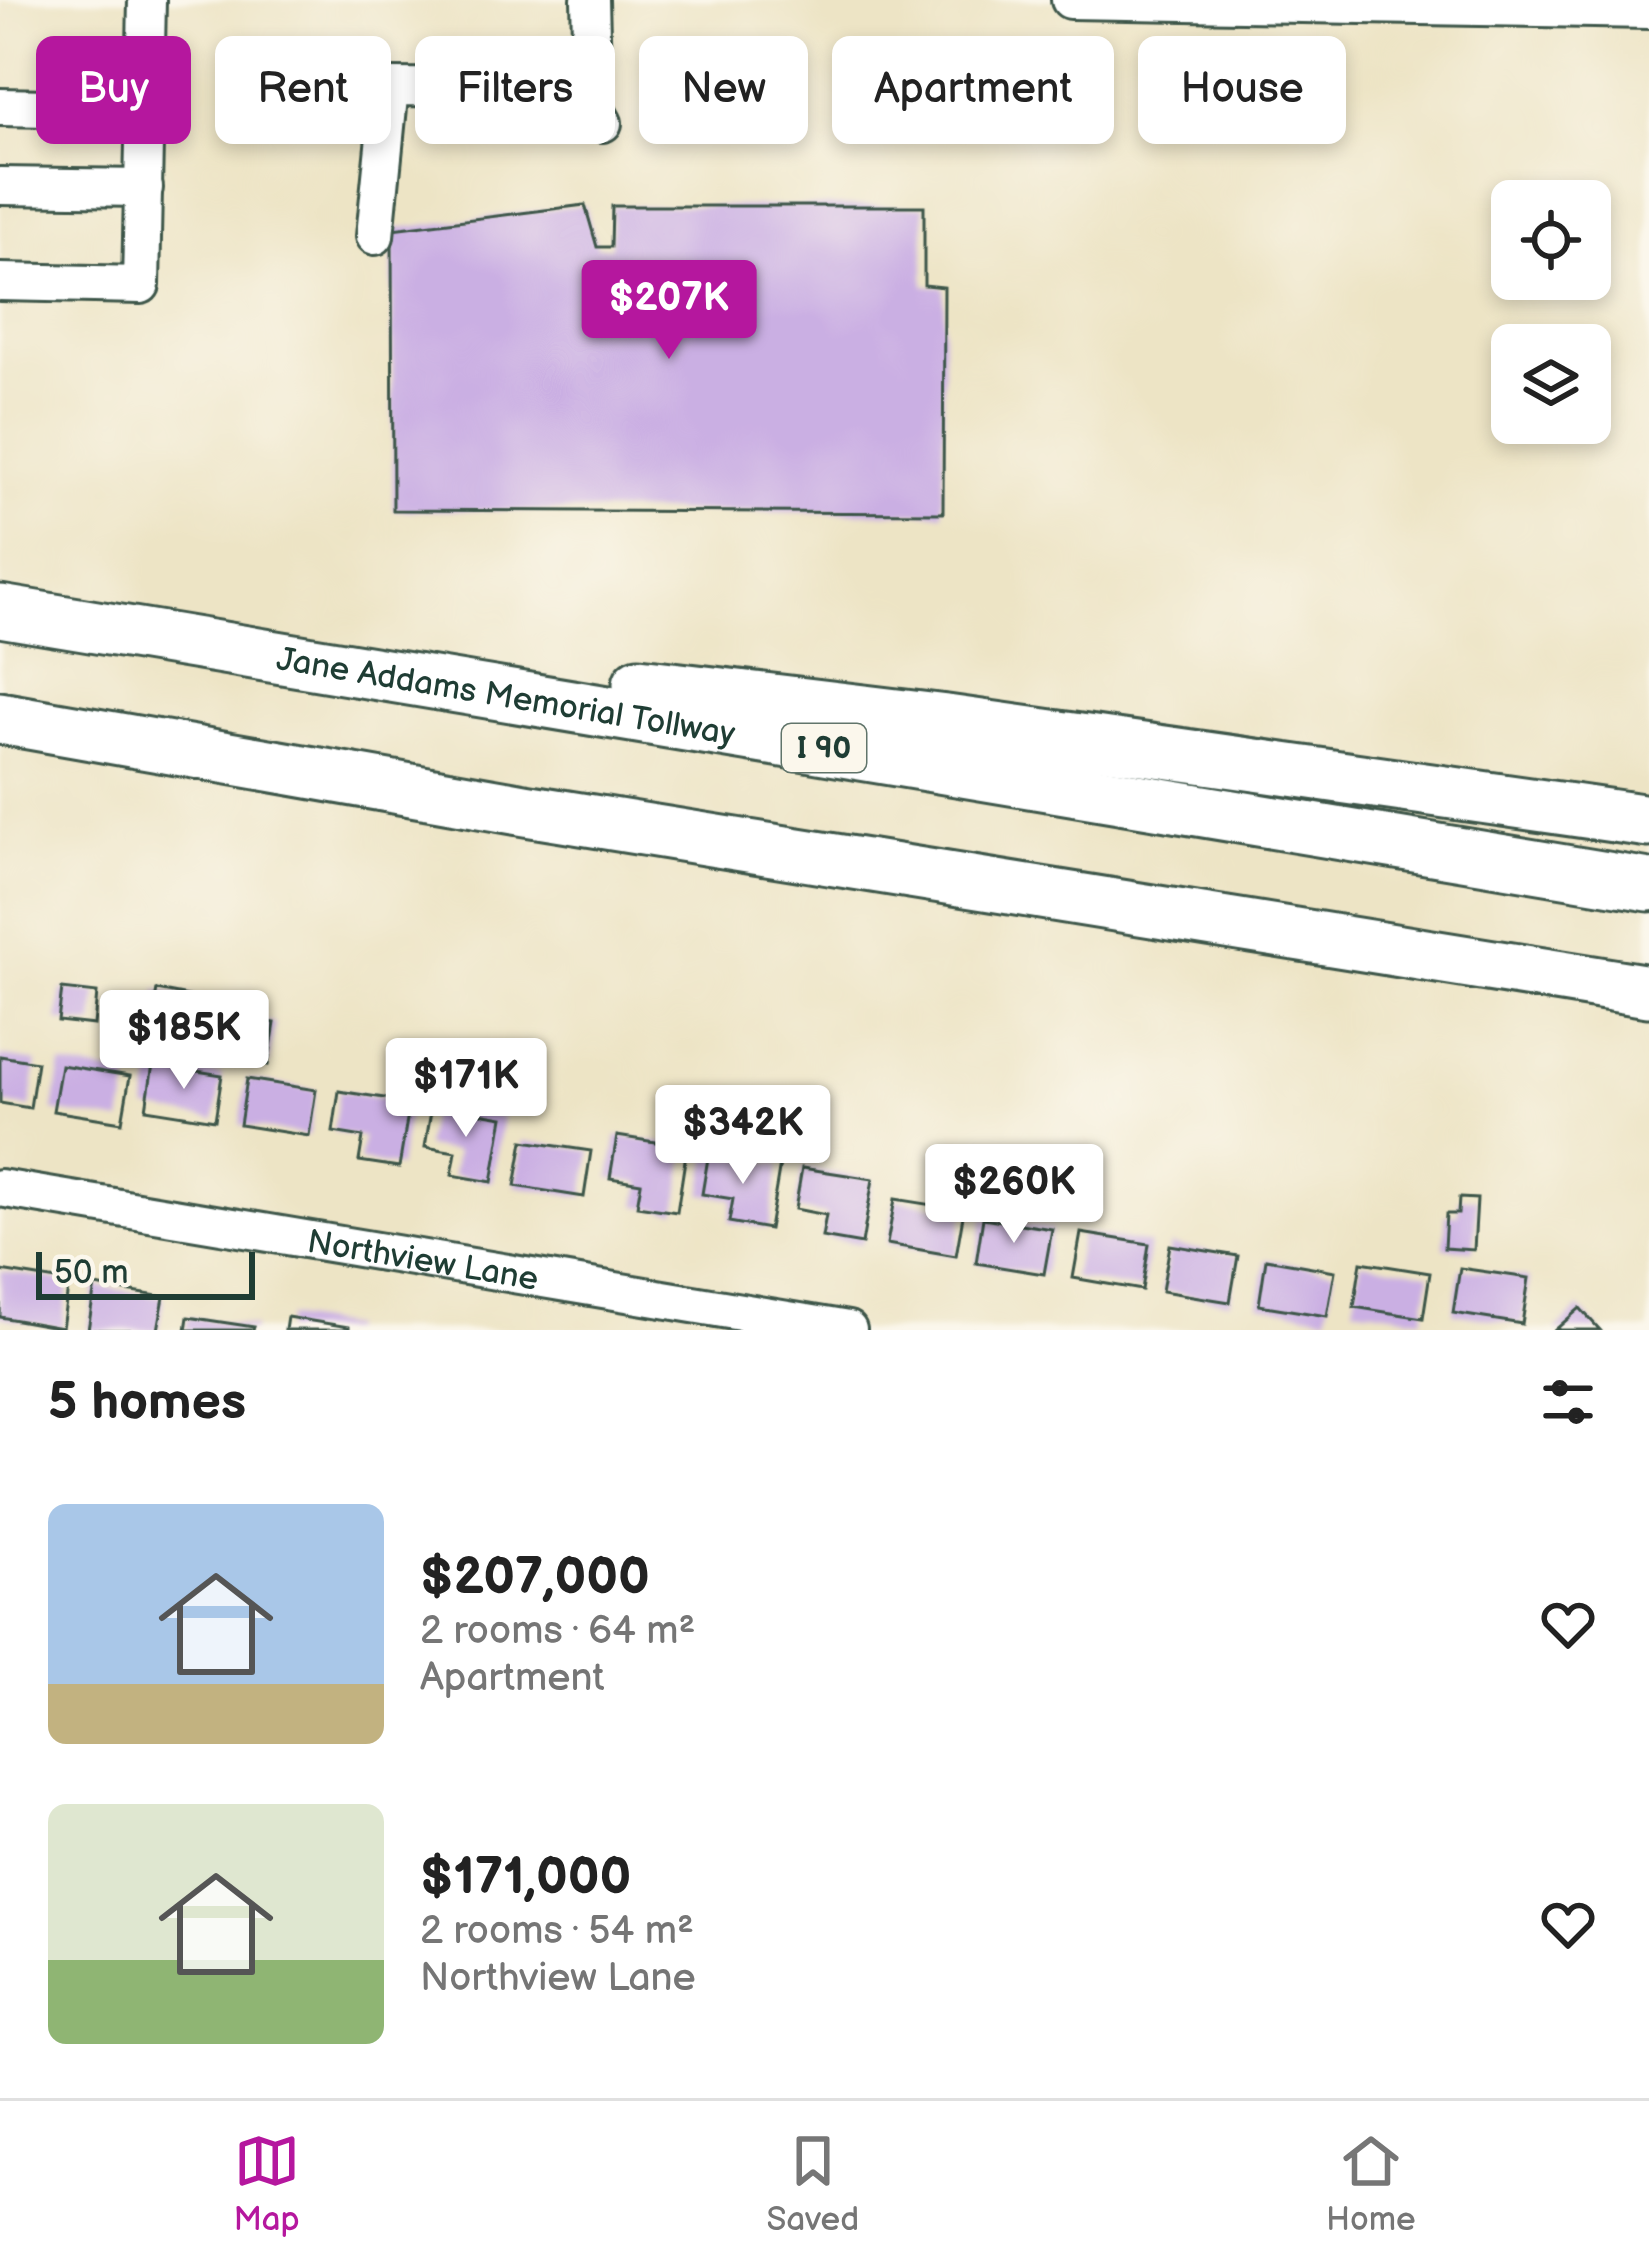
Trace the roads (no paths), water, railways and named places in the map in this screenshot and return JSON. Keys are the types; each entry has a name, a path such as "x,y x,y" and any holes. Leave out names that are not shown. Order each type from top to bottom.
{"highway":[{"name":"Jane Addams Memorial Tollway","path":"0,611 1649,885"},
{"path":"110,629 527,671 923,718 1649,821"},
{"path":"0,718 548,814 1649,991"}],"street":[{"path":"147,36 148,0"},
{"path":"375,236 390,88 598,106 590,0"},
{"path":"1070,0 1649,10"},
{"path":"0,107 36,108"},
{"path":"0,282 142,285 145,144"},
{"path":"0,186 144,188"},
{"name":"Northview Lane","path":"0,1188 848,1330"}]}
